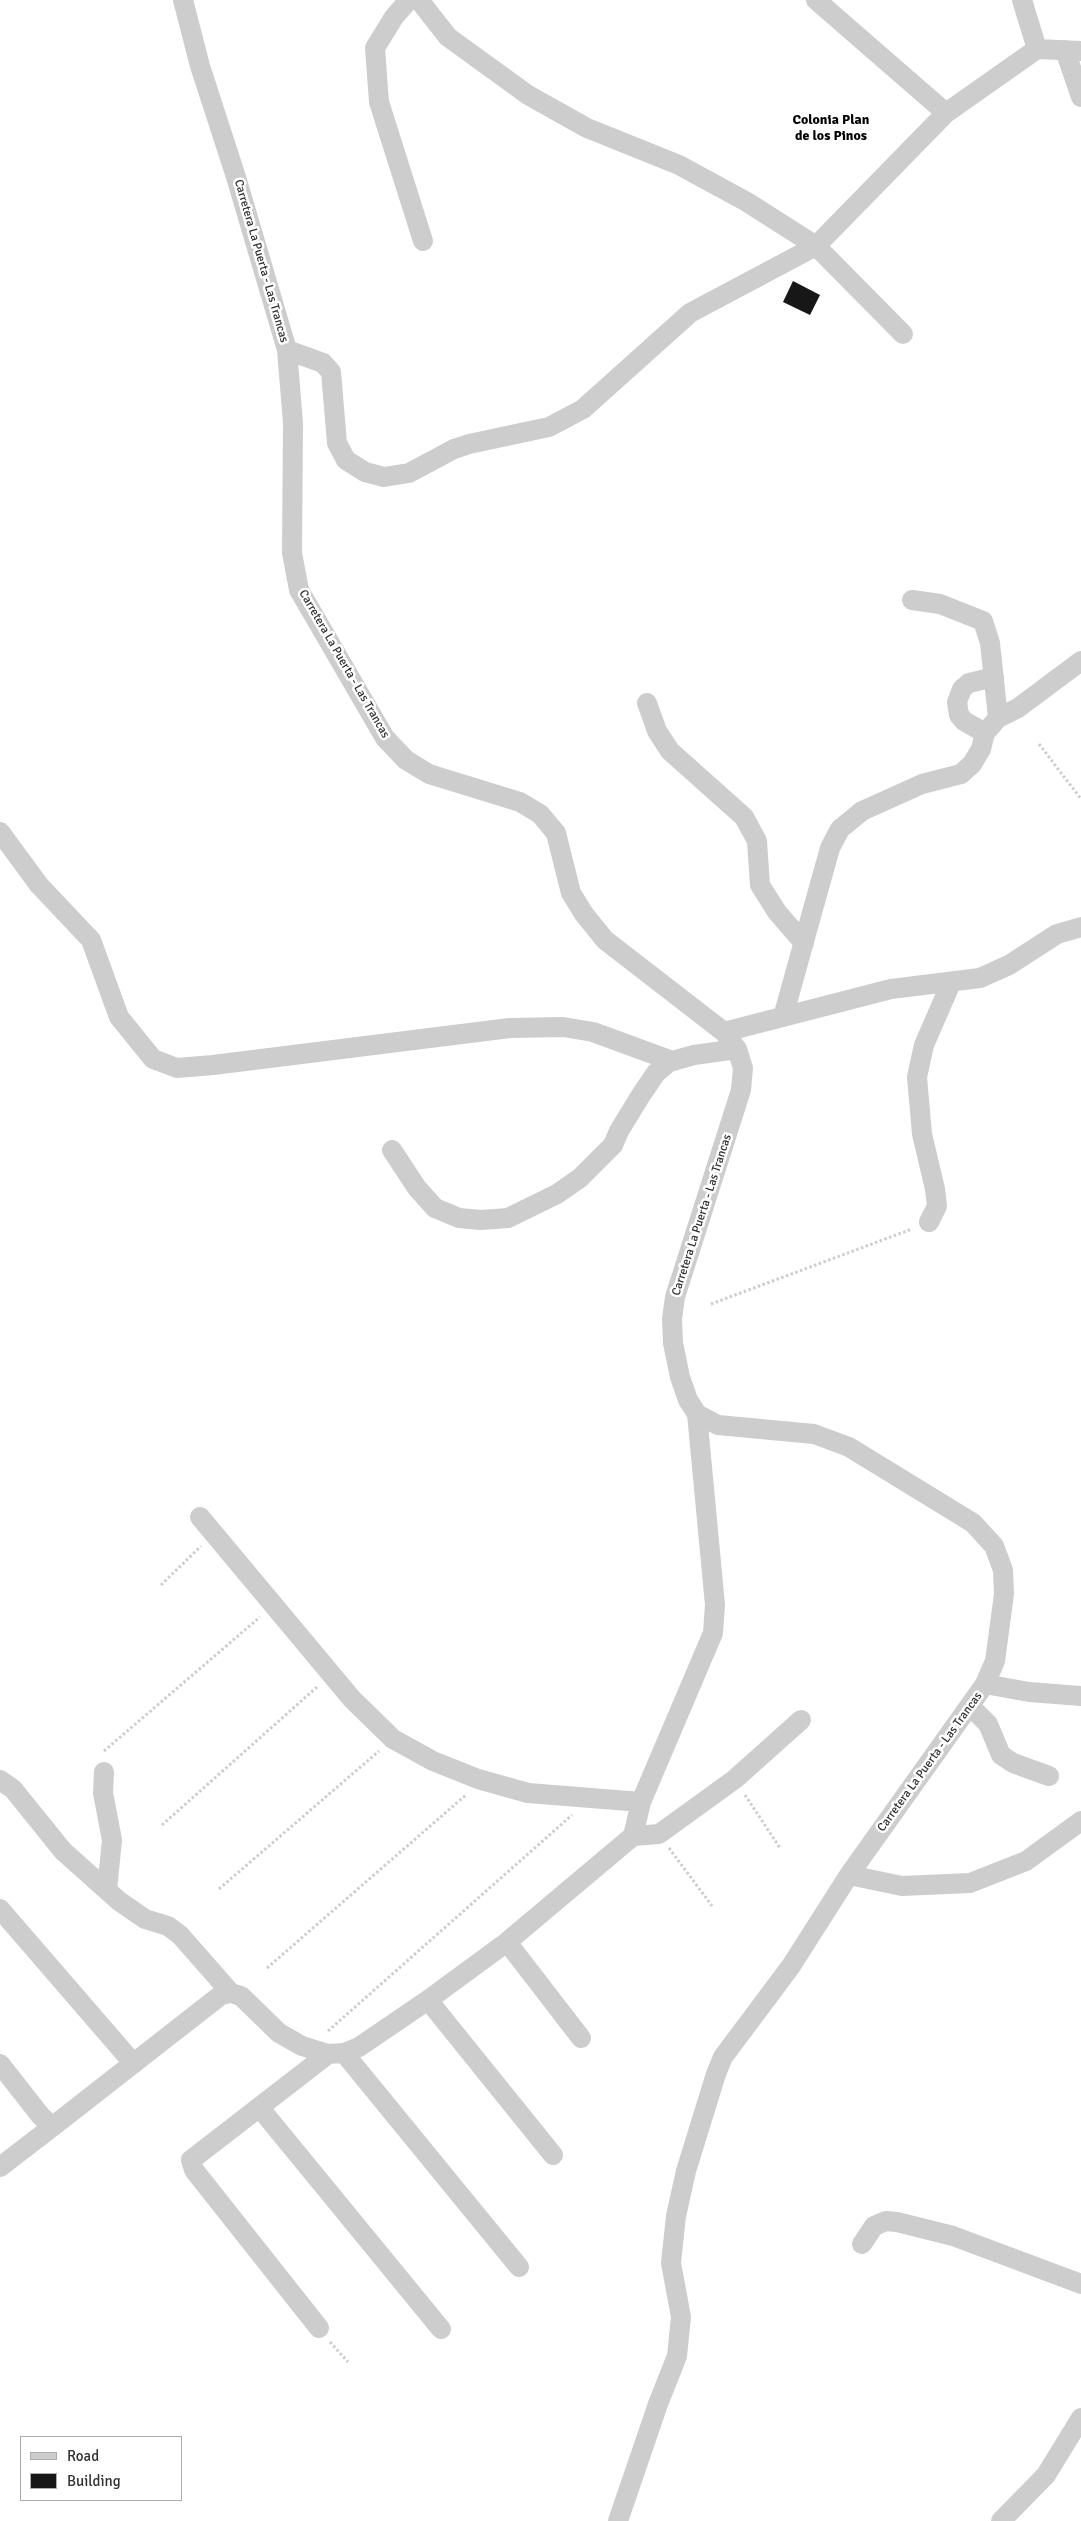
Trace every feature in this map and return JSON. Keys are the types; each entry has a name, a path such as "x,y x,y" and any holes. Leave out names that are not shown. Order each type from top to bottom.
{"street":[{"name":"Carretera La Puerta - Las Trancas","path":"183,0 200,66 236,177 287,350 293,423 292,553 299,590 385,738 406,760 429,774 520,802 540,814 556,833 571,893 584,914 605,940 724,1032 737,1049 743,1068 741,1090 675,1296 672,1319 673,1343 680,1377 688,1400 697,1414 718,1425 814,1434 849,1448 973,1523 994,1546 1003,1570 1004,1594 994,1661 985,1684 971,1707 849,1874 791,1966 723,2057 716,2074 686,2171 676,2216 671,2263 681,2317 677,2356 658,2404 618,2521"},
{"path":"409,0 394,17 375,48 379,102 423,241"},
{"path":"418,0 448,37 528,95 587,128 679,165 747,202 816,246 904,334"},
{"path":"816,0 946,113"},
{"path":"1022,0 1037,49"},
{"path":"287,350 323,363 331,372 337,443 346,460 364,472 384,477 408,474 454,449 549,427 583,409 690,313 816,246 946,113 1037,49 1073,51 1081,97"},
{"path":"783,1017 830,848 840,829 862,811 922,784 961,774 972,764 992,726 994,677 990,643 983,622 940,604 912,600"},
{"path":"994,677 969,683 962,689 957,702 959,715 964,721 992,726 1081,661"},
{"path":"647,703 657,731 670,751 744,817 757,841 760,885 777,912 804,943"},
{"path":"0,832 39,885 90,940 119,1018 153,1059 177,1068 213,1066 510,1028 563,1027 593,1032 672,1061"},
{"path":"724,1032 891,989 980,978 1009,965 1056,934 1081,926"},
{"path":"928,1222 937,1206 936,1189 922,1134 918,1077 924,1045 951,983"},
{"path":"392,1150 417,1188 435,1208 459,1218 481,1220 508,1218 557,1194 580,1178 613,1145 619,1131 646,1087 656,1073 672,1061 694,1055 737,1049"},
{"path":"633,1836 641,1802 713,1633 715,1605 697,1414"},
{"path":"200,1517 331,1675 352,1699 393,1739 433,1761 483,1780 528,1793 641,1802"},
{"path":"985,1684 1029,1692 1081,1696"},
{"path":"971,1707 988,1724 1001,1755 1013,1763 1048,1776"},
{"path":"319,2328 191,2166 191,2160 259,2107 336,2054 359,2047 428,2000 507,1942 633,1836 658,1834 736,1779 801,1720"},
{"path":"104,1772 103,1794 112,1840 107,1890"},
{"path":"0,1780 13,1789 63,1851 119,1902 146,1919 168,1926 180,1935 231,1993"},
{"path":"849,1874 902,1886 970,1883 1026,1861 1081,1821"},
{"path":"0,1909 133,2063"},
{"path":"507,1942 581,2038"},
{"path":"0,2167 221,1995 231,1993 241,1996 279,2033 302,2046 336,2054 519,2267"},
{"path":"428,2000 553,2155"},
{"path":"0,2064 40,2115 52,2127"},
{"path":"259,2107 441,2329"},
{"path":"862,2244 874,2226 886,2221 897,2222 953,2236 1081,2284"},
{"path":"1001,2521 1046,2475 1081,2418"}],"path":[{"path":"1039,744 1081,799"},
{"path":"711,1304 928,1222"},
{"path":"161,1585 214,1534"},
{"path":"104,1750 273,1605"},
{"path":"162,1824 331,1675"},
{"path":"219,1888 393,1739"},
{"path":"736,1779 780,1848"},
{"path":"267,1968 483,1780"},
{"path":"328,2030 591,1798"},
{"path":"658,1834 712,1906"},
{"path":"319,2328 348,2362"}],"building":[{"path":"793,281 820,295 810,315 783,302"}],"district":[{"name":"Colonia Plan de los Pinos","path":"831,128"}]}
